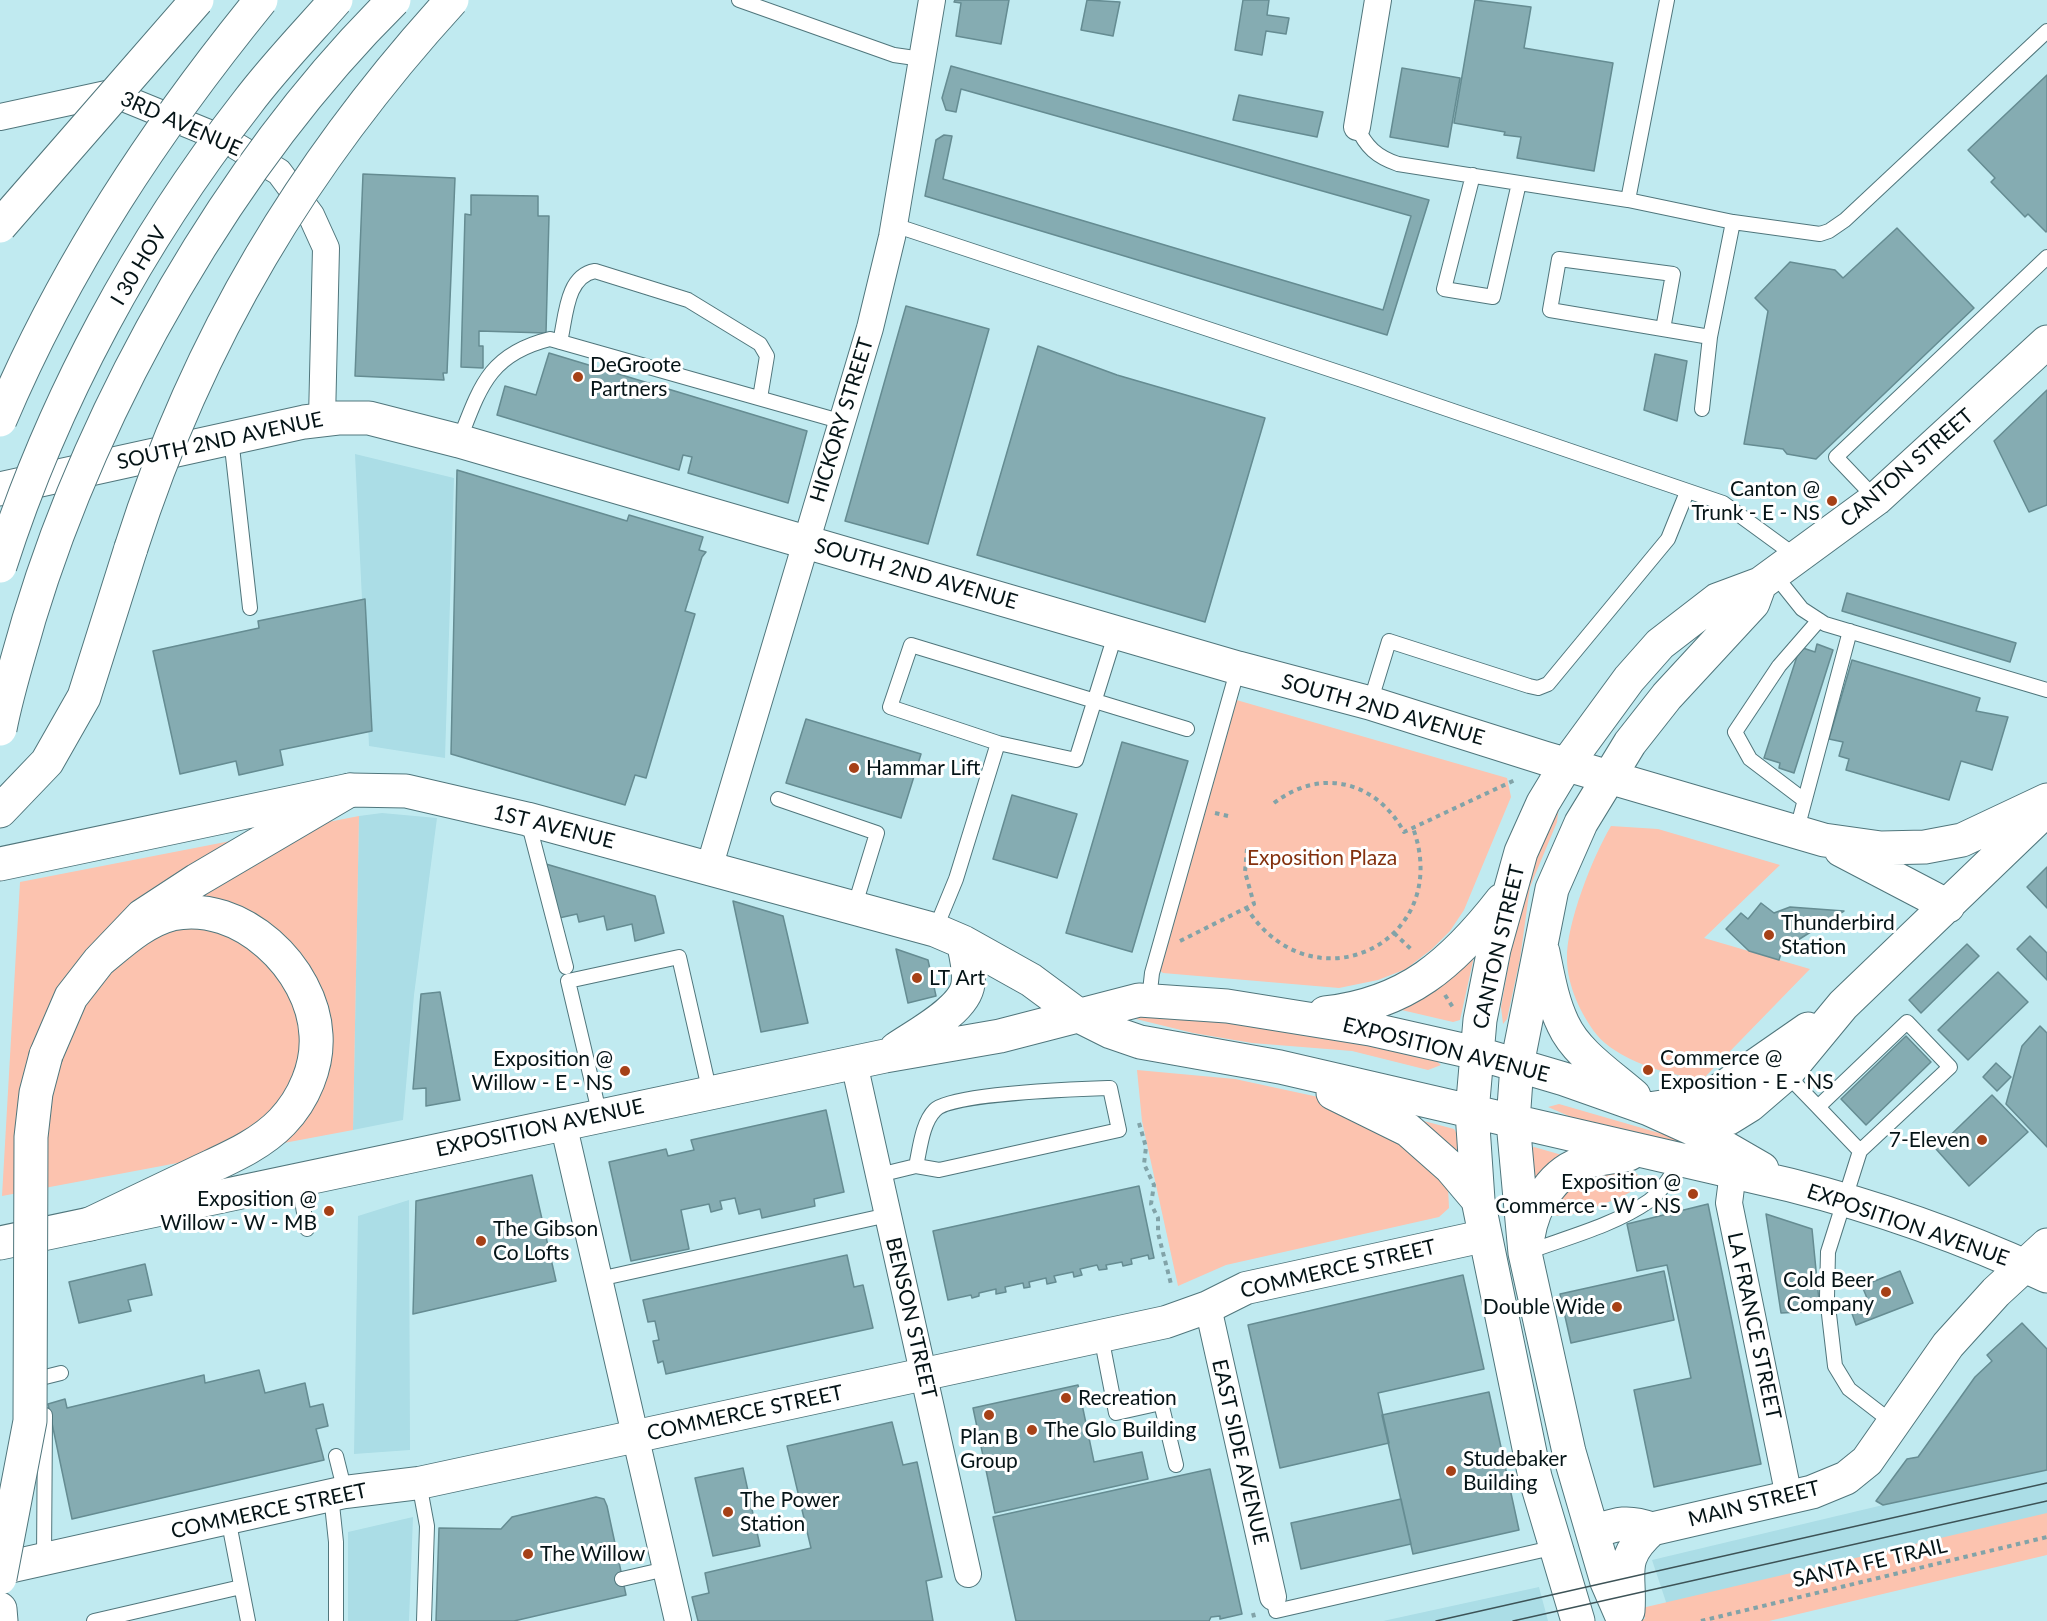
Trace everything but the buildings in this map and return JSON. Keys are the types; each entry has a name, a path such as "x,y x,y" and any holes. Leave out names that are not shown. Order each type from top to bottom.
{"main road":[{"path":"0,226 197,0"},
{"path":"0,420 23,366 73,270 131,174 198,77 261,0"},
{"name":"I 30 HOV","path":"0,508 20,455 57,374 116,267 205,131 241,82 312,0"},
{"name":"I 30 HOV","path":"0,566 52,431 100,332 137,265 246,103 336,0"},
{"path":"0,729 47,560 81,475 141,351 211,229 304,98 394,0"},
{"path":"0,811 47,762 84,697 144,507 198,374 257,259 342,131 404,53 452,0"},
{"name":"CANTON STREET","path":"1556,1547 1535,1477 1484,1236 1478,1200 1472,1112 1483,998 1509,891 1530,832 1543,803 1566,765 1629,679 1660,644 1717,600 1777,571 1876,499 2047,342"},
{"name":"SOUTH 2ND AVENUE","path":"0,489 322,419 369,418 459,441 1238,668 1370,703 1566,765 1810,837 1881,848 1926,847 1962,840 2047,800"},
{"name":"CANTON STREET","path":"1593,1532 1569,1452 1525,1253 1513,1122 1517,1065 1552,890 1566,854 1608,777 1667,696 1753,603 1777,571"},
{"path":"0,1578 30,1422 31,1137 36,1093 46,1055 71,998 99,961 142,916 197,880 350,790"},
{"name":"1ST AVENUE","path":"0,864 350,790 406,791 527,819 949,936 1031,980 1081,1017"},
{"path":"1691,1128 1729,1118 1750,1105 1785,1074 1843,1005 2047,809"},
{"name":"SOUTH 2ND AVENUE","path":"1810,837 1948,906"},
{"path":"1294,1016 1356,1010 1385,1000 1422,981 1455,956 1509,891"},
{"path":"90,1224 249,1148 282,1123 308,1082 314,1059 316,1034 305,993 278,953 246,928 226,919 199,913 170,915 141,928 99,961"},
{"path":"869,1060 943,1018 963,997 968,985 949,936"},
{"path":"1541,942 1553,997 1563,1026 1590,1058 1649,1109 1710,1097 1843,1005"},
{"name":"EXPOSITION AVENUE","path":"0,1243 46,1239 90,1224 563,1123 869,1060 1000,1036 1081,1017 1139,1000 1149,1000 1227,1006 1370,1029 1476,1053 1517,1065 1649,1109 1691,1128 1737,1164 1790,1185 1845,1199 2040,1262"},
{"name":"EXPOSITION AVENUE","path":"1081,1017 1111,1032 1140,1042 1280,1067 1680,1161 1737,1164"},
{"path":"1280,1067 1408,1130 1451,1167 1478,1200"},
{"path":"1525,1253 1530,1224 1537,1204 1550,1186 1565,1173 1585,1162 1641,1152"},
{"name":"MAIN STREET","path":"1593,1532 1618,1523 1633,1522 1652,1529 1812,1492 1846,1478 1867,1461 1948,1346 1996,1292 2040,1262"},
{"path":"1626,1621 1627,1564 1635,1549 1652,1529"},
{"path":"1593,1532 1607,1582 1626,1621"},
{"path":"1556,1547 1578,1621"},
{"path":"0,1610 1,1621"}],"street":[{"name":"HICKORY STREET","path":"709,868 870,328 894,225 932,0"},
{"path":"1357,127 1378,0"},
{"name":"3RD AVENUE","path":"0,117 111,93 226,140 279,172 311,215 326,248 322,419"},
{"name":"BENSON STREET","path":"869,1060 879,1175 968,1574"},
{"path":"563,1123 678,1621"},
{"name":"LA FRANCE STREET","path":"1737,1164 1729,1203 1789,1497"},
{"name":"COMMERCE STREET","path":"0,1569 338,1494 419,1483 1166,1322 1208,1307 1246,1288 1271,1281 1484,1236"},
{"name":"EAST SIDE AVENUE","path":"1208,1307 1273,1597"}],"lane":[{"path":"739,0 894,55 922,59"},
{"path":"1628,200 1667,0"},
{"path":"1357,127 1367,146 1384,159 1628,200 1733,222 1820,234 1845,220 2047,31"},
{"path":"1473,175 1444,289 1493,297 1519,183"},
{"path":"1702,409 1710,337 1733,222"},
{"path":"894,225 1362,380 1723,503 1777,571 1802,609 1819,620 2047,690"},
{"path":"1876,499 1836,457 2047,256"},
{"path":"1663,329 1673,274 1559,259 1550,310 1710,337"},
{"path":"560,342 573,287 585,273 595,271 688,300 760,345 767,356 760,398"},
{"path":"459,441 488,377 504,358 526,345 550,339 843,422"},
{"path":"231,438 250,608"},
{"path":"1370,703 1389,641 1529,686 1538,688 1548,684 1668,539 1687,492"},
{"path":"1804,800 1750,759 1735,732 1779,666 1819,620"},
{"path":"1810,837 1804,800 1850,631"},
{"path":"1116,632 1095,702 1076,760 998,743 890,706 911,645 1095,702 1187,729"},
{"path":"1149,1000 1158,952 1238,668"},
{"path":"949,936 956,879 998,743"},
{"path":"778,799 877,833 854,908"},
{"path":"527,819 566,968"},
{"path":"600,1116 568,981 679,957 710,1093"},
{"path":"1818,1107 1907,1022 1950,1067 1860,1151 1828,1252 1827,1297 1835,1366 1848,1389 1893,1424"},
{"path":"1785,1074 1860,1151"},
{"path":"879,1175 916,1167 939,1170 1119,1130 1110,1088 995,1095 937,1107 928,1119 916,1167"},
{"path":"1525,1253 1616,1218 1650,1200 1670,1179 1680,1161"},
{"path":"298,1179 307,1229"},
{"path":"599,1279 888,1215"},
{"path":"1101,1336 1116,1413 1161,1403 1176,1465"},
{"path":"44,1559 45,1383 62,1373"},
{"path":"336,1456 338,1494 336,1621"},
{"path":"419,1483 427,1526 424,1621"},
{"path":"228,1518 248,1621"},
{"path":"1273,1597 1275,1611 1556,1547"},
{"path":"622,1579 666,1569"},
{"path":"94,1621 240,1587"}],"path":[{"path":"1274,803 1311,784 1343,784 1373,795 1386,806 1404,832 1515,780"},
{"path":"1246,907 1271,939 1286,948 1322,959 1357,954 1373,948 1394,933 1410,914 1422,880 1422,862 1413,828"},
{"path":"1158,952 1254,903 1245,872 1247,849"},
{"path":"1394,933 1417,956"},
{"path":"1137,1116 1146,1147 1144,1164 1154,1185 1151,1204 1158,1218 1158,1233 1171,1284"},
{"name":"SANTA FE TRAIL","path":"1701,1621 2047,1537"}],"shaded area":[{"path":"355,454 454,478 445,758 369,746"},
{"path":"382,813 437,818 414,995 403,1120 353,1130 359,816"},
{"path":"409,1200 410,1450 354,1454 358,1216"},
{"path":"2047,1470 2047,1515 1668,1608 1652,1560 1883,1505"},
{"path":"413,1517 409,1621 348,1621 348,1532"},
{"path":"1539,1587 1548,1621 1383,1621"}],"green space":[{"name":"Exposition Plaza","path":"1233,699 1507,778 1511,797 1464,910 1450,931 1432,949 1406,969 1378,980 1339,988 1163,973 1157,968"},
{"path":"1559,806 1557,822 1530,887 1520,959 1507,1019 1503,1024 1501,1007 1522,889"},
{"path":"359,816 353,1130 2,1196 20,882"},
{"path":"1611,826 1658,829 1780,865 1704,938 1810,969 1705,1077 1678,1075 1663,1071 1632,1060 1618,1052 1597,1035 1576,999 1569,979 1567,959 1571,928 1589,872"},
{"path":"1475,952 1460,1020 1453,1022 1393,1008"},
{"path":"1137,1016 1256,1024 1432,1057 1441,1065 1428,1070 1352,1051 1252,1043 1193,1033 1136,1019"},
{"path":"1137,1070 1235,1079 1323,1098 1398,1137 1448,1187 1449,1208 1439,1217 1226,1265 1178,1286 1142,1121"},
{"path":"1559,1104 1711,1148 1681,1144 1571,1117 1548,1107"},
{"path":"1420,1120 1454,1129 1457,1134 1459,1158"},
{"path":"1531,1148 1562,1155 1532,1183"},
{"path":"1621,1169 1637,1174 1642,1181 1638,1188 1583,1211 1560,1216 1552,1215 1553,1197 1574,1179"},
{"path":"2047,1513 2047,1555 1769,1621 1633,1621 1645,1619 1642,1608"}],"tram line":[{"path":"1436,1621 2047,1483"},
{"path":"1513,1621 2047,1501"}],"place":[{"name":"DeGroote Partners","path":"578,377"},
{"name":"Canton @ Trunk - E - NS","path":"1832,501"},
{"name":"Hammar Lift","path":"854,768"},
{"name":"Thunderbird Station","path":"1769,935"},
{"name":"LT Art","path":"917,978"},
{"name":"Commerce @ Exposition - E - NS","path":"1648,1070"},
{"name":"Exposition @ Willow - E - NS","path":"625,1071"},
{"name":"7-Eleven","path":"1982,1140"},
{"name":"Exposition @ Commerce - W - NS","path":"1693,1194"},
{"name":"Exposition @ Willow - W - MB","path":"329,1211"},
{"name":"The Gibson Co Lofts","path":"481,1241"},
{"name":"Cold Beer Company","path":"1886,1292"},
{"name":"Double Wide","path":"1617,1307"},
{"name":"Recreation","path":"1066,1398"},
{"name":"Plan B Group","path":"989,1415"},
{"name":"The Glo Building","path":"1032,1430"},
{"name":"Studebaker Building","path":"1451,1471"},
{"name":"The Power Station","path":"728,1512"},
{"name":"The Willow","path":"528,1554"}]}
